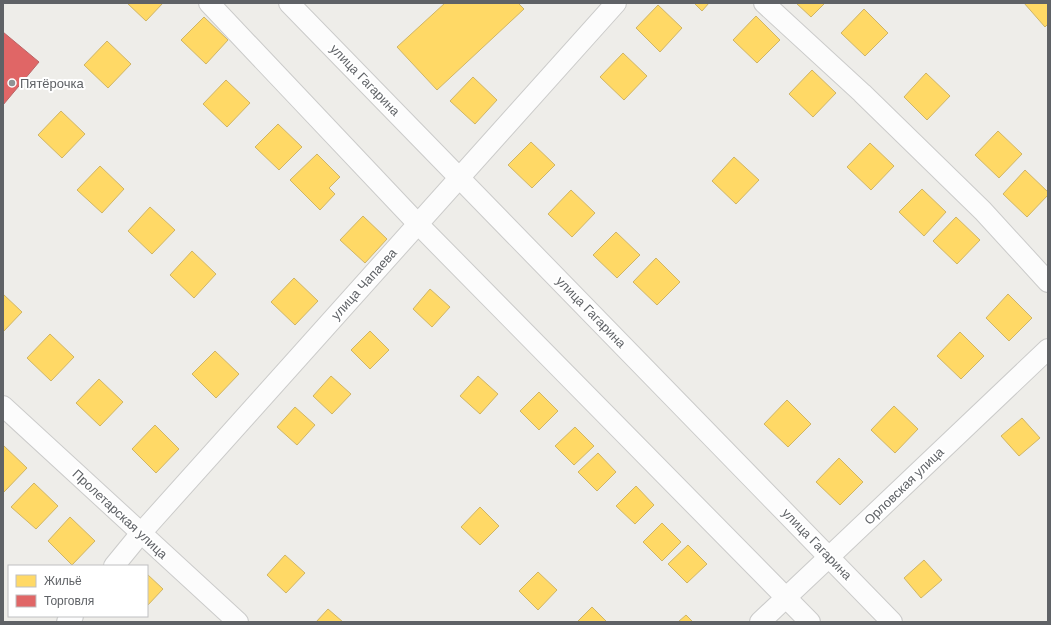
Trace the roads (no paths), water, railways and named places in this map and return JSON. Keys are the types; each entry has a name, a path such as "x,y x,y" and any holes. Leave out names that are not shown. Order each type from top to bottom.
{"street":[{"path":"209,3 418,224 810,622"},
{"name":"улица Гагарина","path":"289,3 892,622"},
{"name":"улица Чапаева","path":"115,565 141,533 616,3"},
{"path":"764,3 862,93 983,211 1048,282"},
{"name":"Орловская улица","path":"760,622 1048,348"},
{"name":"Пролетарская улица","path":"3,406 238,622"}],"place":[{"name":"Пятёрочка","path":"12,83"}]}
